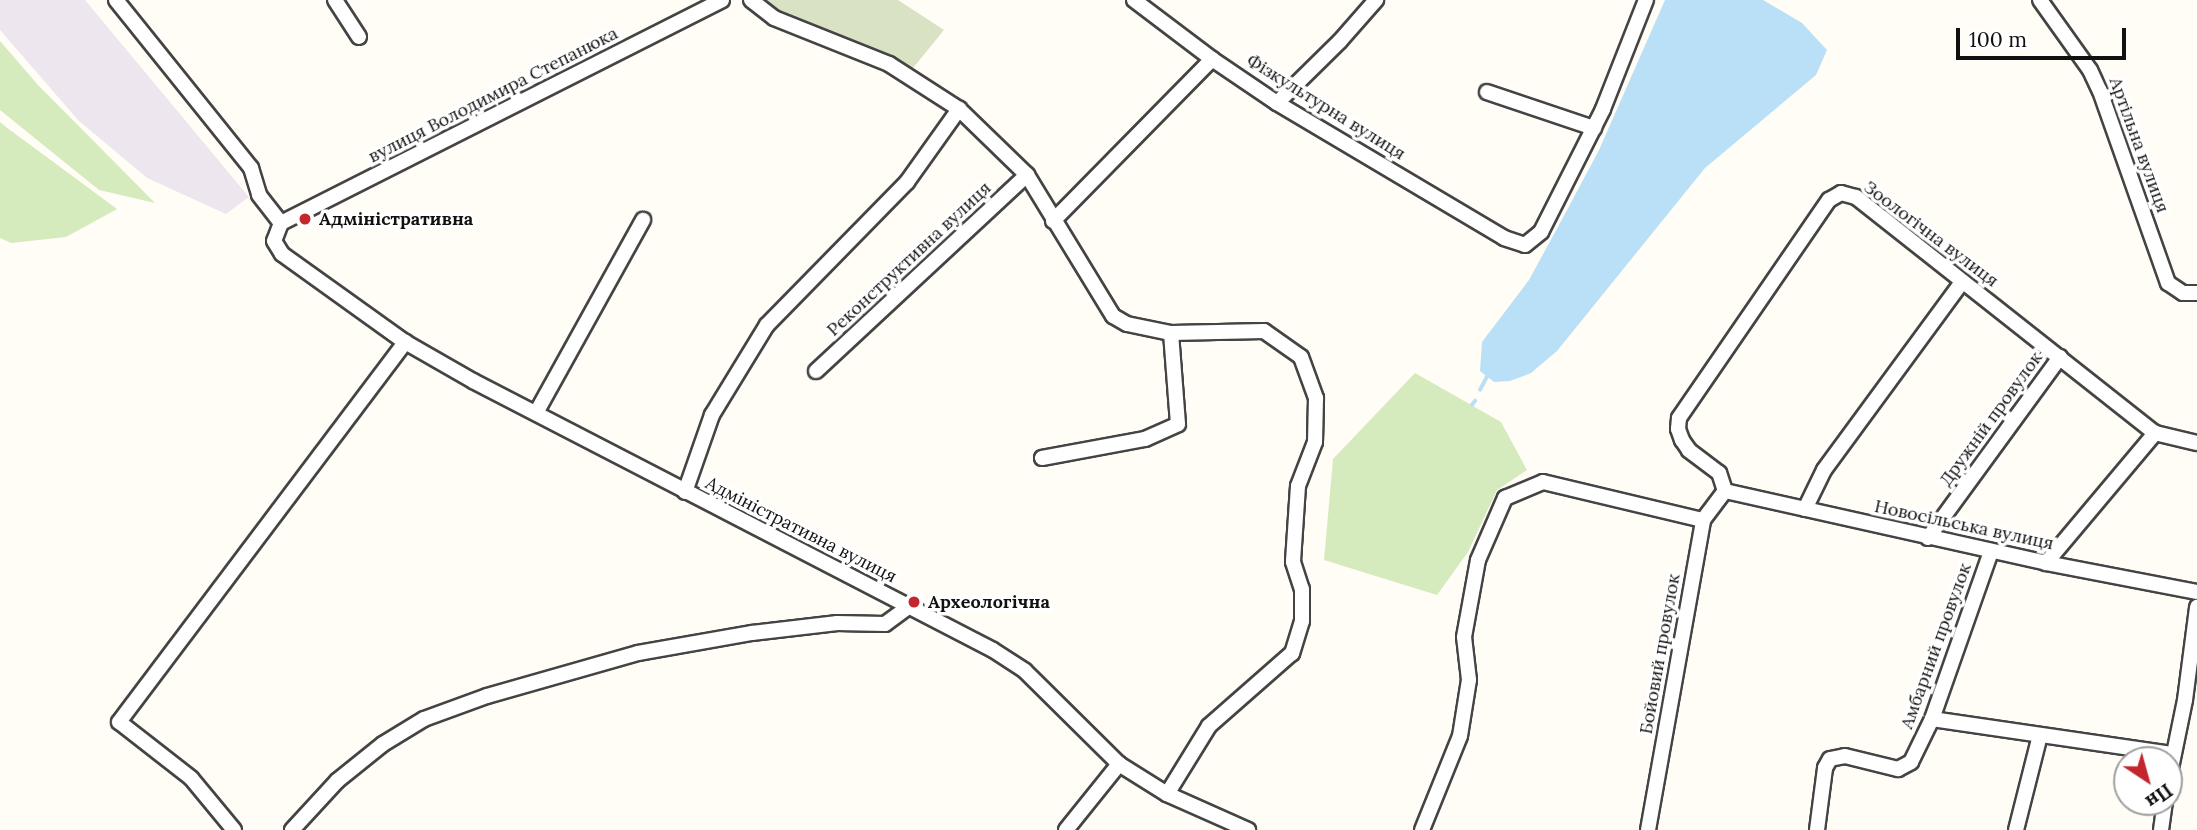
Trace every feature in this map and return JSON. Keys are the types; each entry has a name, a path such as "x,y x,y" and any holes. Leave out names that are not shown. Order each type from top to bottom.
{"street":[{"path":"116,0 251,167 259,195 281,223"},
{"path":"335,0 359,37"},
{"name":"вулиця Володимира Степанюка","path":"281,223 722,0"},
{"path":"751,0 774,18 888,64 959,108 1027,175 1113,316 1127,324 1171,333 1264,331 1301,357 1316,398 1315,442 1297,485 1293,562 1302,589 1302,621 1292,653 1209,726 1167,794"},
{"name":"Фізкультурна вулиця","path":"1134,0 1212,59 1277,103 1504,238 1525,245 1541,232 1594,128"},
{"path":"1277,103 1340,41 1376,0"},
{"path":"1487,92 1594,128 1646,0"},
{"name":"Артільна вулиця","path":"2040,0 2090,70 2100,91 2168,283 2183,293 2197,293"},
{"path":"1053,221 1212,59"},
{"path":"685,492 712,415 766,325 907,182 959,108"},
{"name":"Реконструктивна вулиця","path":"817,370 1027,175"},
{"name":"Зоологічна вулиця","path":"1725,491 1719,473 1689,450 1682,440 1678,429 1679,418 1829,200 1841,193 1856,197 2155,433 2197,443"},
{"path":"536,414 643,220"},
{"name":"Адміністративна вулиця","path":"281,223 274,241 282,254 405,342 473,382 993,650 1025,671 1119,764 1167,794 1248,830"},
{"path":"1805,509 1824,470 1962,282"},
{"path":"1042,458 1146,439 1178,424 1171,333"},
{"path":"234,830 191,778 118,722 405,342"},
{"name":"Дружній провулок","path":"1928,538 2060,357"},
{"path":"2046,563 2155,433"},
{"path":"1422,830 1460,736 1469,680 1464,637 1478,560 1505,498 1543,482 1703,520"},
{"name":"Новосільська вулиця","path":"1725,491 1928,538 2197,592"},
{"name":"Бойовий провулок","path":"1648,830 1703,520 1725,491"},
{"name":"Амбарний провулок","path":"1817,830 1825,768 1830,759 1844,756 1902,768 1913,758 1932,719 1991,551"},
{"path":"292,830 337,781 383,744 424,719 487,696 638,653 676,646 837,622 886,624 908,607"},
{"path":"2175,746 2185,700 2197,607"},
{"path":"1932,719 2117,746"},
{"path":"2016,830 2040,735"},
{"path":"1066,830 1119,764"}],"shaded area":[{"path":"0,0 85,0 249,197 226,214 147,178 78,120 0,30"}],"green space":[{"path":"768,0 898,0 944,30 913,68 764,5"},
{"path":"0,41 38,85 155,203 99,190 0,110"},
{"path":"0,122 117,209 66,237 11,243 0,238"},
{"path":"1415,373 1501,422 1527,470 1497,490 1468,552 1437,595 1324,560 1333,459"}],"water":[{"path":"1665,0 1763,0 1802,23 1827,50 1816,75 1705,168 1557,351 1531,373 1510,381 1494,382 1480,371 1482,342 1529,280 1566,212 1599,150"}],"waterway":[{"path":"1480,390 1487,377"},
{"path":"1472,405 1475,401"}],"place":[{"name":"Адміністративна","path":"305,219"},
{"name":"Археологічна","path":"914,602"}]}
